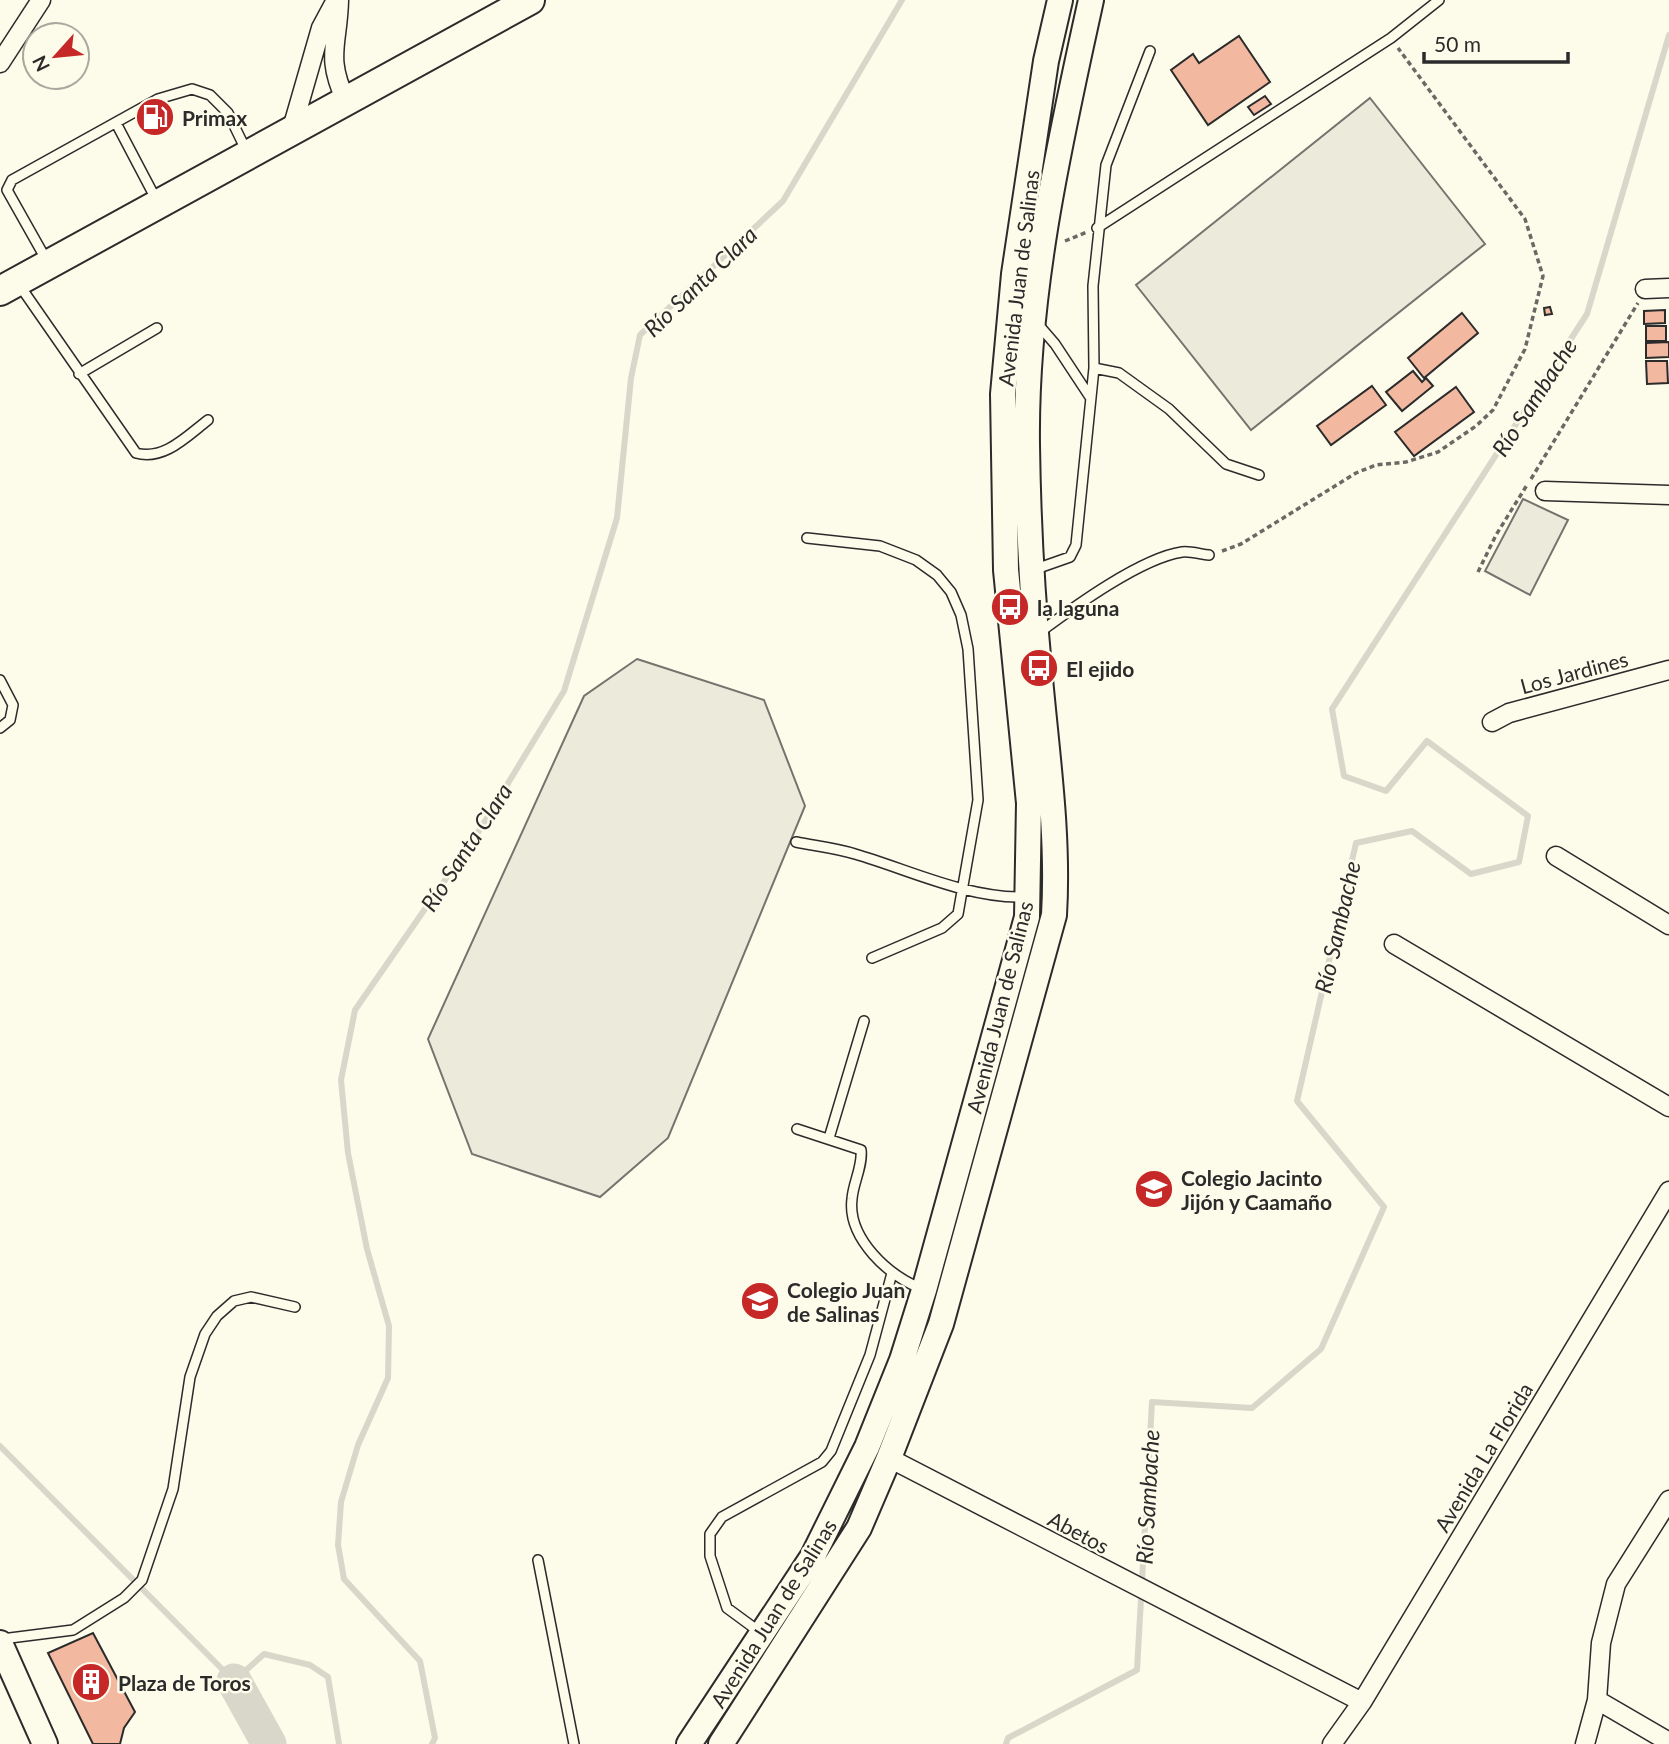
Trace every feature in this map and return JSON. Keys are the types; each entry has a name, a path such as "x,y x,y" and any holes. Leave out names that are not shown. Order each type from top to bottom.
{"highway":[{"path":"8,287 530,0"}],"main road":[{"name":"Avenida Juan de Salinas","path":"689,1744 813,1556 867,1447 902,1360 925,1290 1027,916 1029,803 1006,570 1003,394 1014,274 1046,61 1060,0"},
{"name":"Avenida Juan de Salinas","path":"722,1744 859,1528 889,1458 941,1324 1054,915 1057,856 1036,635 1027,443 1029,381 1043,249 1068,106 1091,0"},
{"path":"925,1290 948,1297"},
{"path":"0,1642 45,1744"}],"street":[{"path":"0,63 41,0"},
{"path":"338,0 332,57 336,79 346,101"},
{"path":"291,132 321,28 338,0"},
{"path":"1645,289 1669,288"},
{"path":"1545,491 1669,495"},
{"name":"Los Jardines","path":"1492,722 1509,713 1669,670"},
{"path":"1556,856 1669,925"},
{"path":"1394,944 1669,1107"},
{"name":"Avenida La Florida","path":"1332,1744 1362,1702 1669,1191"},
{"name":"Abetos","path":"889,1458 1166,1604 1362,1702"},
{"path":"1585,1744 1597,1700 1601,1643 1616,1584 1669,1500"},
{"path":"1597,1700 1669,1741"}],"lane":[{"path":"1097,228 1391,38 1439,0"},
{"path":"1006,570 1033,570 1070,556 1076,545 1082,519 1094,368 1093,286 1097,228 1106,165 1150,51"},
{"path":"49,264 7,190 9,185 12,180 116,123 176,92 202,90 228,113 249,155"},
{"path":"116,123 159,206"},
{"path":"8,287 79,374 136,453 149,457 164,452 208,420"},
{"path":"1035,322 1055,344 1090,397"},
{"path":"79,374 157,328"},
{"path":"1094,368 1119,373 1169,409 1226,464 1259,475"},
{"path":"807,538 880,546 916,559 937,575 951,592 961,615 968,649 978,800 958,914 942,928 872,958"},
{"path":"1036,635 1071,608 1160,557 1185,552 1209,555"},
{"path":"0,680 13,705 10,720 0,728"},
{"path":"796,842 852,853 961,887 1008,898 1028,897"},
{"path":"829,1138 864,1021"},
{"path":"797,1129 861,1150 852,1207 871,1252 906,1283 925,1290"},
{"path":"763,1635 727,1608 710,1556 710,1534 722,1517 822,1462 831,1451 870,1355 892,1273"},
{"path":"0,1642 73,1630 124,1598 142,1580 173,1489 190,1377 205,1334 218,1316 234,1301 251,1297 295,1307"},
{"path":"538,1560 574,1744"}],"path":[{"path":"1209,555 1241,544 1356,473 1376,465 1406,462 1438,452 1476,426 1493,410 1525,349 1543,276 1525,219 1391,38"},
{"path":"1043,249 1097,228"},
{"path":"1478,572 1496,535 1645,289"}],"shaded area":[{"path":"1370,98 1485,244 1251,430 1136,285"},
{"path":"1523,499 1568,520 1530,595 1485,571"},
{"path":"637,659 764,700 805,806 668,1138 600,1197 472,1154 428,1039 584,696"}],"building":[{"path":"1239,36 1270,82 1208,125 1171,70 1193,54 1199,63"},
{"path":"1265,96 1271,104 1254,115 1248,107"},
{"path":"1550,307 1552,314 1545,315 1544,308"},
{"path":"1665,310 1665,323 1644,324 1644,311"},
{"path":"1462,313 1478,333 1424,378 1408,358"},
{"path":"1646,326 1666,326 1666,341 1646,341"},
{"path":"1669,342 1669,357 1646,358 1646,343"},
{"path":"1646,361 1667,361 1668,383 1647,384"},
{"path":"1413,371 1422,382 1426,378 1433,386 1402,411 1386,392"},
{"path":"1372,386 1386,405 1331,445 1317,426"},
{"path":"1456,387 1474,412 1414,456 1395,432"},
{"name":"Plaza de Toros","path":"93,1633 135,1712 124,1728 120,1744 93,1744 48,1653"}],"waterway":[{"name":"Río Santa Clara","path":"432,1744 435,1738 420,1661 344,1579 338,1545 341,1502 358,1445 388,1378 389,1326 367,1249 348,1153 341,1080 355,1010 479,831 564,691 617,518 631,378 640,335 783,201 902,0"},
{"name":"Río Sambache","path":"1006,1744 1008,1738 1137,1670 1152,1402 1252,1408 1321,1349 1384,1207 1297,1101 1356,843 1412,831 1471,874 1519,862 1528,816 1427,741 1386,791 1344,776 1332,709 1587,314 1669,35"},
{"path":"0,1446 234,1681 264,1654 310,1665 328,1677 339,1744"},
{"name":"Río Santa Clara","path":"234,1681 269,1744"}],"place":[{"name":"Primax","path":"155,117"},
{"name":"la laguna","path":"1010,607"},
{"name":"El ejido","path":"1039,668"},
{"name":"Colegio Jacinto Jijón y Caamaño","path":"1154,1189"},
{"name":"Colegio Juan de Salinas","path":"760,1301"},
{"name":"Plaza de Toros","path":"91,1682"}]}
